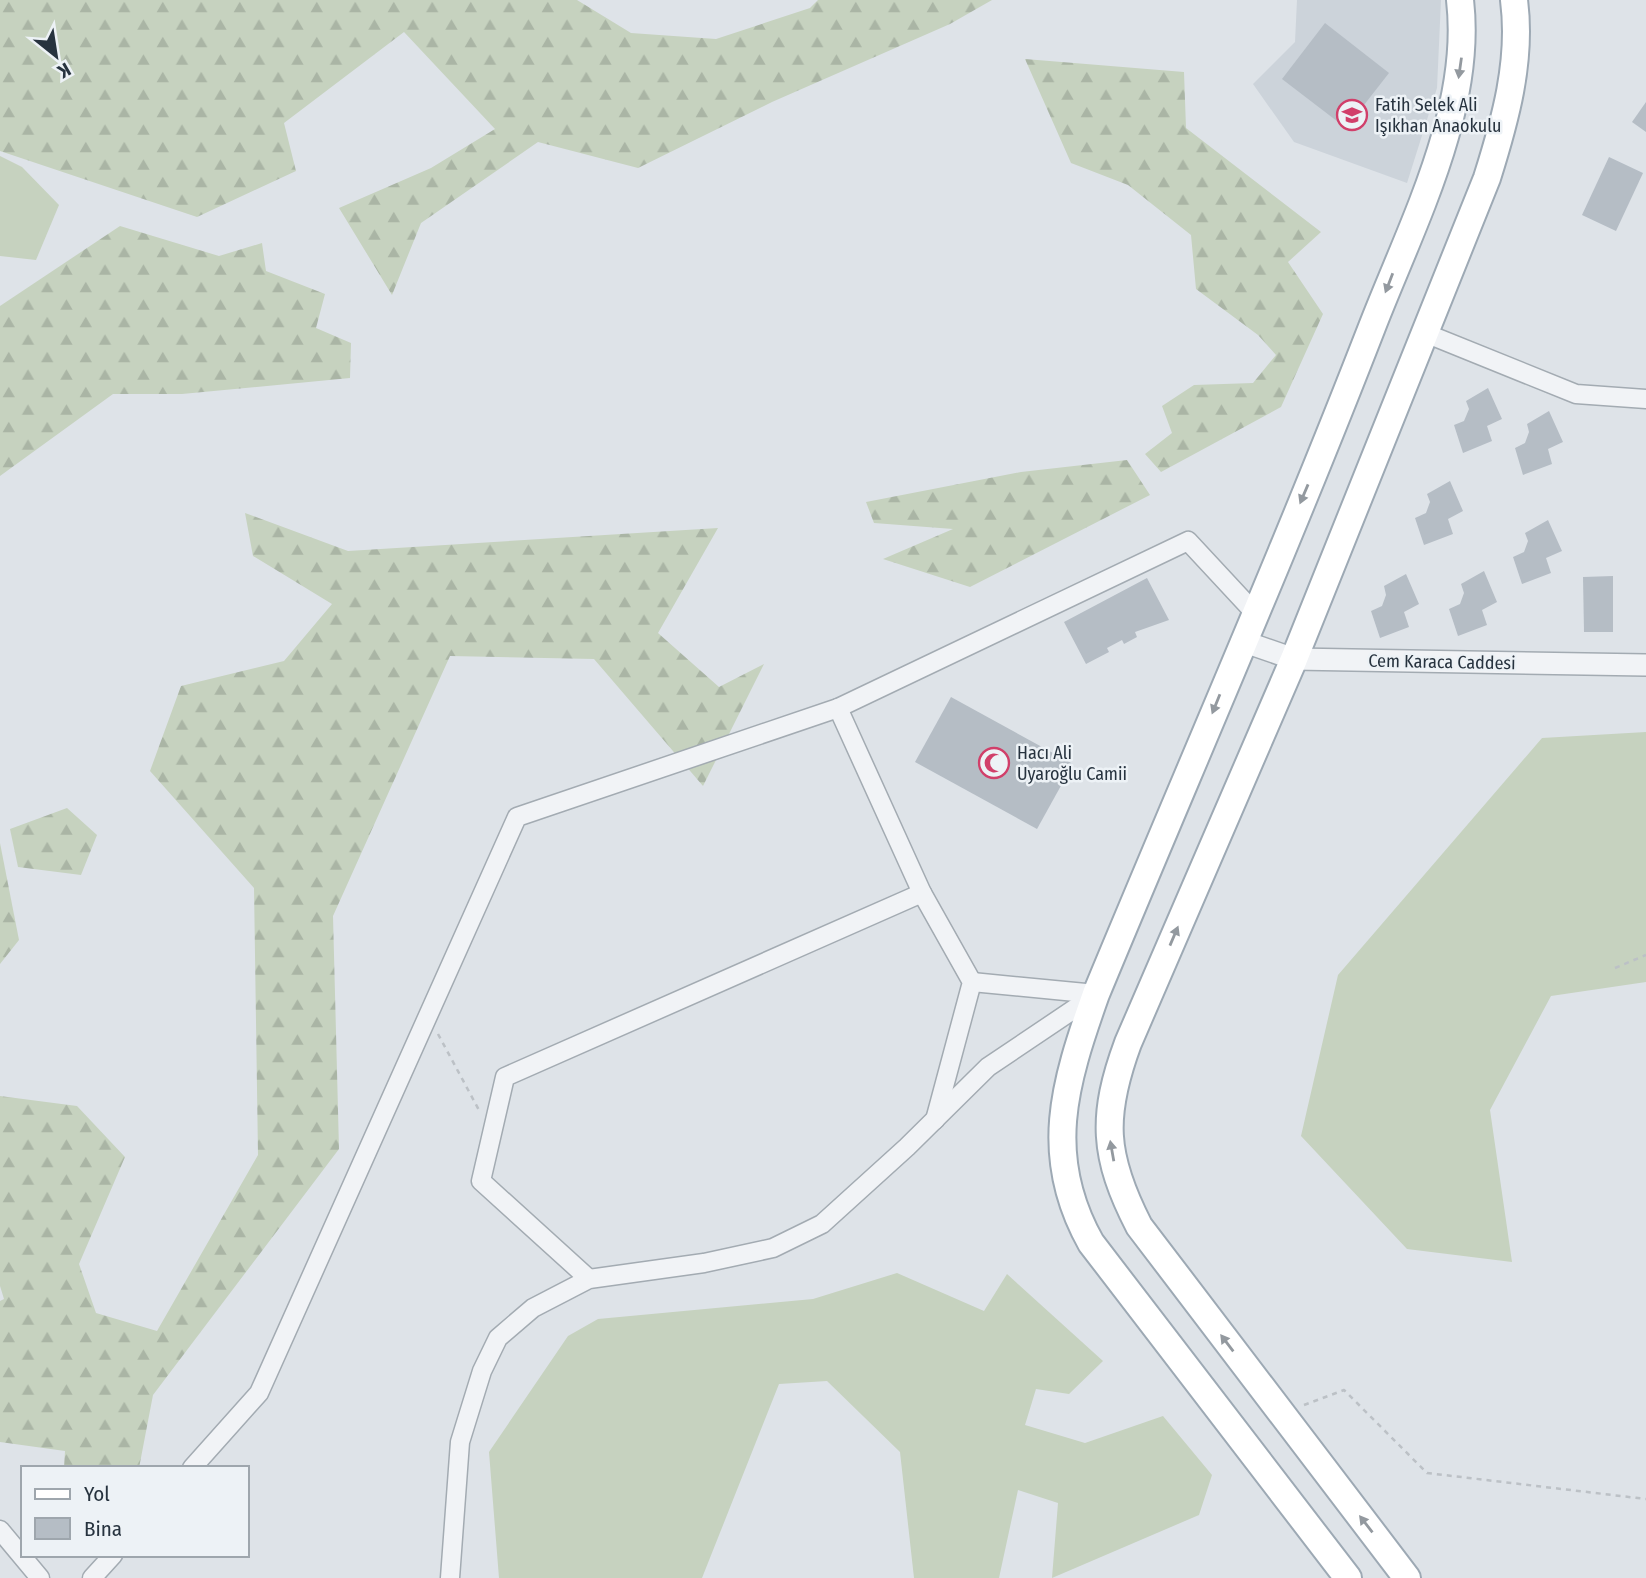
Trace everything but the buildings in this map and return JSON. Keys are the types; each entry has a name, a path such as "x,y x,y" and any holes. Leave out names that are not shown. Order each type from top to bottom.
{"main road":[{"path":"1348,1578 1091,1243 1076,1217 1061,1157 1060,1127 1073,1060 1096,995 1338,414 1451,122 1462,62 1460,0"},
{"path":"1408,1578 1139,1226 1118,1178 1111,1152 1108,1115 1115,1078 1128,1043 1294,659 1487,178 1508,112 1515,42 1514,0"}],"street":[{"path":"1425,333 1576,394 1646,399"},
{"path":"194,1466 259,1393 517,817 838,708 1188,541 1254,612"},
{"name":"Cem Karaca Caddesi","path":"1242,642 1294,659 1646,665"},
{"path":"838,708 922,893 972,982 935,1120"},
{"path":"589,1279 481,1181 505,1077 922,893"},
{"path":"972,982 1096,995"},
{"path":"450,1578 460,1442 482,1371 498,1338 524,1315 589,1279 704,1263 773,1248 821,1224 935,1120 988,1067 1096,995"},
{"path":"0,1530 21,1555"},
{"path":"22,1557 40,1578"},
{"path":"92,1578 111,1557"}],"path":[{"path":"1615,968 1646,955"},
{"path":"428,1015 492,1133"},
{"path":"1281,1413 1344,1390 1427,1473 1646,1499"}],"shaded area":[{"name":"Fatih Selek Ali Işıkhan Anaokulu","path":"1297,0 1441,0 1437,88 1407,183 1294,142 1253,84 1295,42"}],"green space":[{"path":"0,0 577,0 631,33 716,39 810,8 818,0 992,0 950,24 772,102 638,168 538,142 421,223 392,295 339,208 431,168 495,129 404,32 284,123 296,171 197,217 0,151"},
{"path":"1025,59 1184,72 1186,128 1321,232 1288,262 1323,314 1281,407 1161,472 1145,454 1172,433 1162,406 1194,385 1253,383 1276,355 1258,335 1196,289 1191,235 1128,185 1071,163"},
{"path":"0,156 22,167 59,205 36,260 0,256"},
{"path":"120,226 219,256 262,243 266,271 325,294 316,328 351,343 350,378 182,394 113,394 0,476 0,306"},
{"path":"1127,460 1150,495 970,587 883,559 953,529 874,523 866,502 1021,472"},
{"path":"245,513 348,551 718,528 658,633 719,687 764,664 703,786 594,659 450,656 333,916 339,1149 153,1395 139,1466 64,1466 65,1451 0,1442 0,1301 4,1299 0,1286 0,1096 77,1106 125,1157 79,1264 96,1313 157,1331 258,1155 254,888 150,771 181,686 284,661 332,604 253,556"},
{"path":"1646,732 1646,982 1551,996 1490,1110 1512,1262 1407,1249 1301,1136 1338,975 1542,738"},
{"path":"67,808 97,835 81,875 18,867 10,829"},
{"path":"0,843 19,940 0,964"},
{"path":"897,1273 984,1311 1007,1274 1103,1361 1069,1394 1036,1389 1025,1425 1085,1443 1163,1416 1212,1475 1199,1515 1052,1578 1058,1503 1018,1490 999,1578 914,1578 900,1452 827,1381 779,1384 702,1578 499,1578 489,1452 568,1336 598,1319 813,1299"}],"place":[{"name":"Fatih Selek Ali Işıkhan Anaokulu","path":"1352,115"},
{"name":"Hacı Ali Uyaroğlu Camii","path":"994,763"}]}
